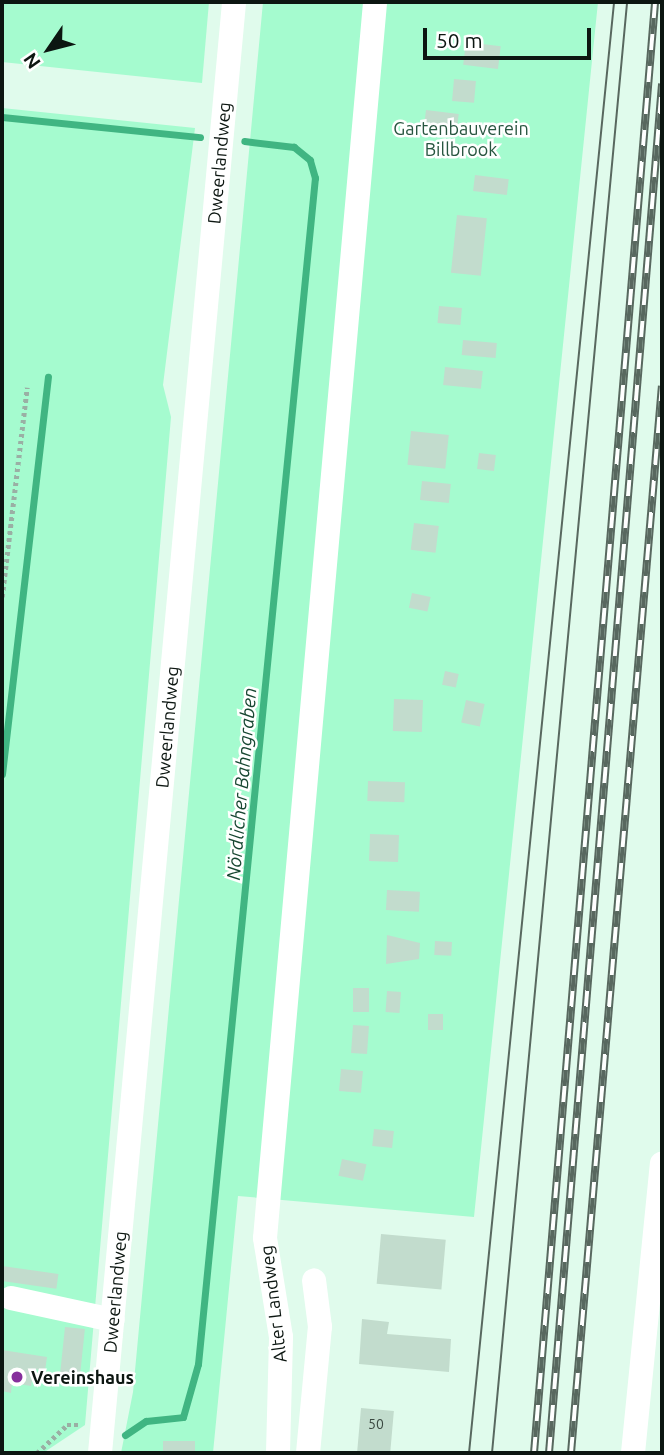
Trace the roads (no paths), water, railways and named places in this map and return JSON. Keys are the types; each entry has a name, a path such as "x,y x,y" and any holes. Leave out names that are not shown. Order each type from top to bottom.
{"street":[{"name":"Dweerlandweg","path":"100,1453 234,2"},
{"name":"Alter Landweg","path":"278,1453 281,1337 265,1238 375,2"},
{"path":"633,1453 658,1239 662,1163"},
{"name":"Alter Landweg","path":"308,1453 320,1327 314,1280"},
{"path":"11,1298 113,1320"},
{"path":"643,1350 662,1314"},
{"path":"643,1350 662,1328"}],"waterway":[{"name":"Nördlicher Bahngraben","path":"2,117 200,137"},
{"name":"Nördlicher Bahngraben","path":"125,1435 146,1421 183,1417 198,1364 315,178 310,160 294,147 244,141"},
{"path":"2,774 48,377"}],"tram line":[{"path":"469,1453 614,2"},
{"path":"492,1453 627,2"}],"railway":[{"path":"534,1453 655,2"},
{"path":"549,1453 662,84"},
{"path":"571,1453 662,386"}],"place":[{"name":"Vereinshaus","path":"17,1377"}],"park label":[{"name":"Gartenbauverein Billbrook","path":"461,139"}]}
